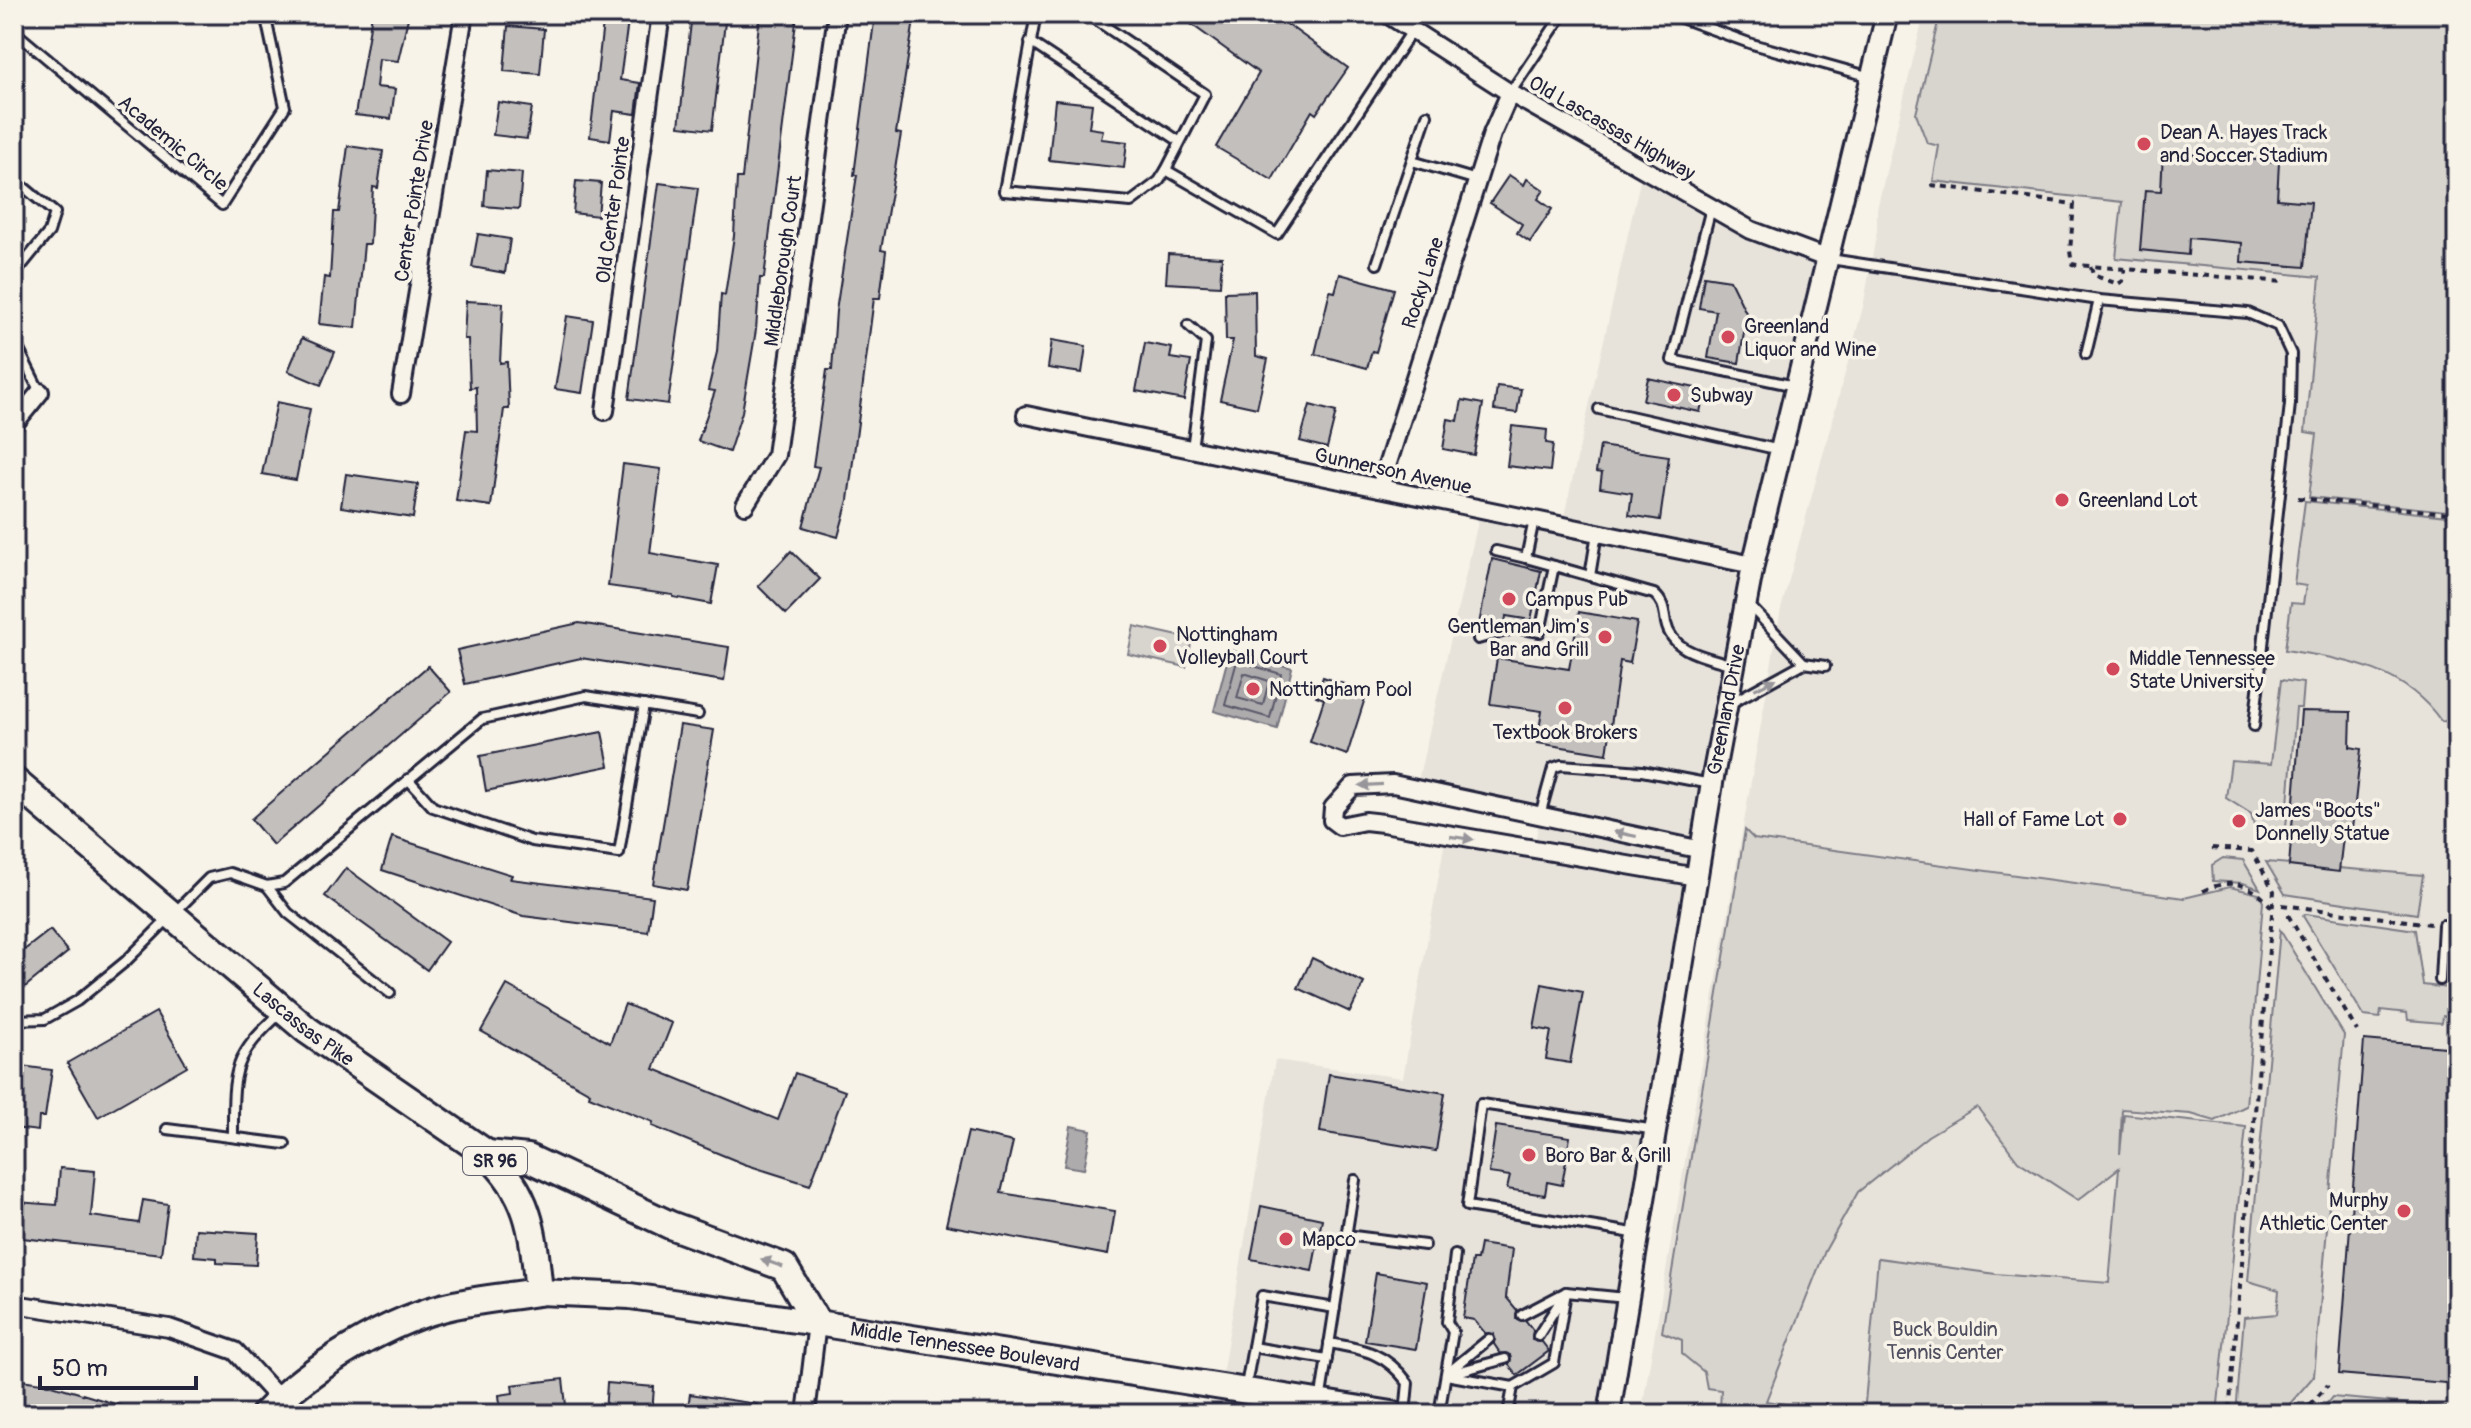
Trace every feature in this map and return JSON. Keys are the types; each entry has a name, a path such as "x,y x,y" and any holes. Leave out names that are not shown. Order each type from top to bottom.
{"main road":[{"name":"Lascassas Pike","path":"14,781 283,1010 487,1154 507,1172 524,1199 533,1234 539,1292"},
{"path":"487,1154 528,1158 670,1225 784,1267 817,1323"},
{"path":"272,1406 358,1341 451,1305 539,1292"},
{"name":"Middle Tennessee Boulevard","path":"539,1292 630,1296 817,1323 1377,1413"}],"street":[{"name":"Center Pointe Drive","path":"401,394 464,14"},
{"name":"Old Center Pointe","path":"605,411 661,14"},
{"name":"Middleborough Court","path":"745,505 776,455 837,14"},
{"name":"Old Lascassas Highway","path":"1387,14 1510,93 1711,208 1751,230 1826,258"},
{"name":"Greenland Drive","path":"1609,1414 1712,784 1753,565 1887,14"},
{"name":"Rocky Lane","path":"1380,488 1477,180 1510,93"},
{"path":"14,424 40,392"},
{"name":"Gunnerson Avenue","path":"1026,415 1753,565"},
{"path":"1697,877 1383,823 1365,821 1340,826 1332,820 1333,808 1353,786 1393,784 1702,850"},
{"path":"14,1304 169,1328 235,1351 272,1406"},
{"path":"806,1414 817,1323"}],"lane":[{"name":"Academic Circle","path":"14,31 222,205 285,107 267,23 268,14"},
{"path":"1036,14 1004,191 1131,202 1159,181 1205,94 1087,14"},
{"path":"1510,93 1563,14"},
{"path":"1670,14 1752,44 1871,77"},
{"path":"1166,170 1277,234 1413,30"},
{"path":"1030,42 1179,141"},
{"path":"1377,264 1427,115"},
{"path":"1412,161 1477,180"},
{"path":"14,179 55,213 49,232 14,275"},
{"path":"1711,208 1672,360 1795,386"},
{"path":"1826,258 2099,300 2248,313 2278,326 2291,354 2290,404 2254,726"},
{"path":"2086,354 2099,300"},
{"path":"1188,325 1206,341 1192,450"},
{"path":"14,340 40,392"},
{"path":"1599,409 1780,450"},
{"path":"1526,558 1534,520"},
{"path":"1590,576 1597,533"},
{"path":"1496,551 1638,588 1660,599 1671,638 1685,650 1734,665"},
{"path":"1478,639 1516,628 1540,632 1554,566"},
{"path":"1746,601 1804,663"},
{"path":"1727,706 1804,663 1825,666"},
{"path":"14,1020 45,1019 77,1001 126,961 209,878 230,873 267,886 284,883 482,719 586,696 698,714"},
{"path":"408,779 433,807 447,812 532,841 619,853 644,705"},
{"path":"1540,815 1553,768 1561,765 1642,771 1712,784"},
{"path":"267,886 288,913 390,993"},
{"path":"2440,980 2443,925"},
{"path":"233,1137 237,1063 258,1033 283,1010"},
{"path":"1640,1234 1467,1206 1481,1104 1656,1130"},
{"path":"167,1129 285,1144"},
{"path":"1320,1402 1355,1180"},
{"path":"1346,1235 1425,1245"},
{"path":"1439,1414 1453,1332 1447,1322 1455,1255"},
{"path":"1538,1336 1566,1292"},
{"path":"1446,1375 1513,1387 1554,1363 1566,1292"},
{"path":"1522,1315 1566,1292 1629,1299"},
{"path":"1245,1391 1262,1296 1335,1308"},
{"path":"1446,1375 1489,1339"},
{"path":"1329,1343 1360,1348 1394,1363 1408,1383 1405,1414"},
{"path":"1253,1347 1327,1359"},
{"path":"1446,1375 1505,1359"},
{"path":"1508,1414 1513,1387"}],"path":[{"path":"1931,185 2074,204 2070,258 2077,265 2283,282"},
{"path":"2091,266 2093,275 2118,284 2123,281 2125,269"},
{"path":"2298,498 2457,514"},
{"path":"2212,848 2252,851 2274,891 2229,1414"},
{"path":"2203,891 2214,885 2243,886 2259,891 2272,908"},
{"path":"2282,905 2443,925"},
{"path":"2448,908 2457,910"},
{"path":"2288,915 2357,1031"},
{"path":"2302,1414 2328,1385"}],"shaded area":[{"name":"Middle Tennessee State University","path":"1924,14 2457,14 2457,1414 1641,1414 1781,609 1863,307 1877,231 1877,209"},
{"path":"1643,168 1826,258 1753,565 1609,1414 1376,1414 1220,1387 1275,1060 1403,1078 1446,835 1534,848 1540,816 1416,789 1481,509 1562,525"}],"green space":[{"name":"Dean A. Hayes Track and Soccer Stadium","path":"1940,14 2457,14 2457,512 2309,497 2317,434 2305,432 2320,277 2116,258 2122,202 1933,181 1939,146 1927,143 1916,114"},
{"path":"2305,501 2457,517 2457,722 2441,721 2409,689 2372,669 2285,650 2291,603 2303,604 2306,586 2294,584"},
{"name":"Nottingham Volleyball Court","path":"1134,626 1192,639 1186,667 1128,654"},
{"path":"2281,680 2303,683 2301,708 2296,708 2285,840 2257,837 2251,814 2226,798 2231,761 2271,764"},
{"name":"Buck Bouldin Tennis Center","path":"1745,830 1754,839 2184,898 2230,887 2259,894 2263,902 2246,1106 2215,1121 2191,1114 2122,1109 2120,1154 2124,1114 2246,1127 2217,1414 1864,1414 1878,1258 1996,1274 2109,1283 2119,1168 2078,1200 2018,1161 1977,1107 1928,1136 1858,1192 1825,1251 1766,1401 1852,1414 1752,1414 1720,1409 1721,1390 1707,1388 1704,1372 1682,1354 1682,1340 1662,1332"},
{"path":"2223,858 2243,860 2260,889 2243,883 2213,881 2212,865"},
{"path":"2266,862 2423,875 2417,914 2285,894"},
{"path":"2303,916 2415,930 2423,985 2457,989 2457,1017 2443,1016 2442,1023 2408,1020 2407,1013 2381,1010 2380,1018 2364,1016"},
{"path":"2280,930 2344,1035 2314,1376 2281,1414 2236,1414 2244,1317 2277,1314 2279,1290 2248,1281"},
{"path":"2332,1397 2457,1408 2457,1414 2318,1414"}],"water":[{"name":"Nottingham Pool","path":"1230,650 1292,668 1277,729 1214,711"},
{"path":"1071,1126 1091,1130 1084,1169 1064,1166"}],"building":[{"path":"372,14 409,14 398,61 379,59 376,87 395,89 391,119 355,115"},
{"path":"604,14 629,14 620,80 640,83 636,114 614,111 610,140 590,137"},
{"path":"692,14 726,14 712,130 679,126"},
{"path":"760,14 797,14 764,278 760,278 756,330 742,412 729,452 698,441 715,391 708,390 717,352 721,294 725,295 734,236 737,178 742,178"},
{"path":"875,14 915,14 896,133 901,134 881,250 886,251 880,298 874,298 848,500 838,537 803,527 819,467 813,466 827,370 832,370 836,311 857,175 854,175"},
{"path":"1177,14 1273,14 1348,68 1316,114 1312,111 1272,180 1216,147 1259,73"},
{"path":"508,26 544,29 540,74 504,71"},
{"path":"1055,100 1092,104 1089,128 1103,130 1101,139 1127,142 1124,168 1049,160"},
{"path":"498,102 532,107 527,139 493,135"},
{"path":"348,146 383,151 378,188 373,187 370,244 364,244 356,328 319,324 324,277 330,278 334,212 339,212"},
{"path":"2163,152 2279,162 2277,199 2311,202 2305,267 2241,262 2242,243 2189,238 2188,255 2140,250 2145,190 2161,191"},
{"path":"487,170 522,173 519,209 484,206"},
{"path":"1509,175 1524,185 1527,179 1544,190 1538,199 1552,209 1530,242 1517,233 1522,224 1490,203"},
{"path":"576,181 601,183 598,216 573,213"},
{"path":"659,183 698,188 668,404 629,399"},
{"path":"478,234 510,239 505,273 472,267"},
{"path":"1168,254 1222,257 1220,286 1166,283"},
{"path":"1340,274 1394,289 1376,352 1372,351 1367,368 1315,354 1330,291 1335,292"},
{"name":"Greenland Liquor and Wine","path":"1704,276 1730,280 1747,315 1739,363 1708,358 1716,311 1699,308"},
{"path":"1255,291 1256,356 1268,359 1257,408 1220,400 1233,340 1226,340 1225,292"},
{"path":"466,301 503,303 500,363 507,362 509,409 504,409 491,506 456,501 466,430 477,431 476,387 470,388 468,339 464,339"},
{"path":"567,316 593,320 582,393 555,389"},
{"path":"302,338 335,352 321,385 288,371"},
{"path":"1052,340 1086,346 1082,373 1048,368"},
{"path":"1145,343 1172,348 1170,358 1191,361 1184,400 1136,391"},
{"name":"Subway","path":"1648,378 1705,390 1700,412 1643,400"},
{"path":"1497,386 1521,389 1517,413 1494,410"},
{"path":"1462,400 1483,404 1474,455 1443,449 1448,419 1458,421"},
{"path":"277,402 310,409 296,480 262,474"},
{"path":"1310,405 1336,412 1327,448 1300,441"},
{"path":"1512,426 1547,430 1546,443 1553,444 1550,471 1507,466"},
{"path":"1600,446 1669,456 1660,520 1629,515 1632,493 1600,488 1602,473 1596,472"},
{"path":"623,464 661,469 650,553 718,565 711,604 608,586"},
{"path":"346,474 418,484 413,518 341,507"},
{"path":"791,551 820,579 786,614 758,586"},
{"name":"Campus Pub","path":"1492,559 1541,571 1531,620 1506,616 1505,624 1479,624"},
{"name":"Textbook Brokers","path":"1579,612 1637,622 1630,663 1620,661 1607,754 1537,743 1542,711 1490,704 1497,658 1569,669"},
{"path":"579,623 729,647 724,681 581,658 465,684 457,650"},
{"path":"428,666 451,692 273,845 251,819"},
{"path":"1323,677 1367,692 1347,755 1310,742 1324,699 1316,696"},
{"path":"2301,711 2351,712 2350,747 2361,749 2351,838 2343,837 2339,872 2289,866"},
{"path":"680,725 714,730 687,890 653,884"},
{"path":"602,732 609,766 486,791 480,756"},
{"path":"392,837 512,875 510,879 653,897 648,932 523,916 382,870"},
{"path":"346,868 447,942 427,970 325,896"},
{"path":"50,930 68,952 14,996 14,958"},
{"path":"1312,958 1364,983 1350,1012 1298,988"},
{"path":"1542,984 1583,992 1570,1063 1546,1059 1551,1031 1534,1028"},
{"path":"507,985 610,1043 625,1004 672,1023 654,1069 778,1120 795,1073 845,1091 810,1185 744,1164 652,1126 653,1122 589,1096 590,1093 481,1031"},
{"path":"156,1012 187,1066 98,1117 67,1063"},
{"name":"Murphy Athletic Center","path":"2364,1040 2457,1048 2457,1384 2339,1374"},
{"path":"14,1065 52,1070 45,1117 39,1117 38,1131 14,1128"},
{"path":"1329,1074 1445,1093 1436,1151 1320,1132"},
{"name":"Boro Bar & Grill","path":"1496,1126 1570,1137 1562,1185 1547,1182 1545,1195 1507,1189 1510,1176 1489,1173"},
{"path":"968,1132 1013,1142 1001,1193 1115,1211 1108,1255 946,1225"},
{"path":"60,1168 95,1171 91,1216 139,1223 143,1200 168,1204 161,1254 14,1237 17,1202 57,1205"},
{"name":"Mapco","path":"1261,1206 1322,1219 1312,1271 1251,1259"},
{"path":"196,1229 258,1233 256,1265 217,1263 217,1258 194,1256"},
{"path":"1480,1244 1512,1249 1506,1297 1517,1310 1516,1319 1526,1321 1533,1330 1532,1340 1542,1342 1549,1351 1517,1375 1509,1365 1510,1355 1500,1353 1494,1344 1494,1334 1485,1333 1474,1320 1463,1318 1472,1260 1477,1260"},
{"path":"1376,1273 1427,1282 1416,1349 1365,1341"},
{"path":"14,1379 49,1384 132,1409 131,1414 14,1411"},
{"path":"563,1379 567,1414 501,1414 499,1395 513,1393 512,1385"},
{"path":"607,1383 654,1387 652,1414 605,1414"},
{"path":"690,1394 757,1404 756,1414 687,1414"}],"place":[{"name":"Dean A. Hayes Track and Soccer Stadium","path":"2144,144"},
{"name":"Greenland Liquor and Wine","path":"1728,337"},
{"name":"Subway","path":"1674,395"},
{"name":"Greenland Lot","path":"2062,500"},
{"name":"Campus Pub","path":"1509,599"},
{"name":"Gentleman Jim's Bar and Grill","path":"1605,637"},
{"name":"Nottingham Volleyball Court","path":"1160,646"},
{"name":"Middle Tennessee State University","path":"2113,669"},
{"name":"Nottingham Pool","path":"1253,689"},
{"name":"Textbook Brokers","path":"1565,708"},
{"name":"Hall of Fame Lot","path":"2120,819"},
{"name":"James \"Boots\" Donnelly Statue","path":"2239,821"},
{"name":"Boro Bar & Grill","path":"1529,1155"},
{"name":"Murphy Athletic Center","path":"2404,1211"},
{"name":"Mapco","path":"1286,1239"}]}
